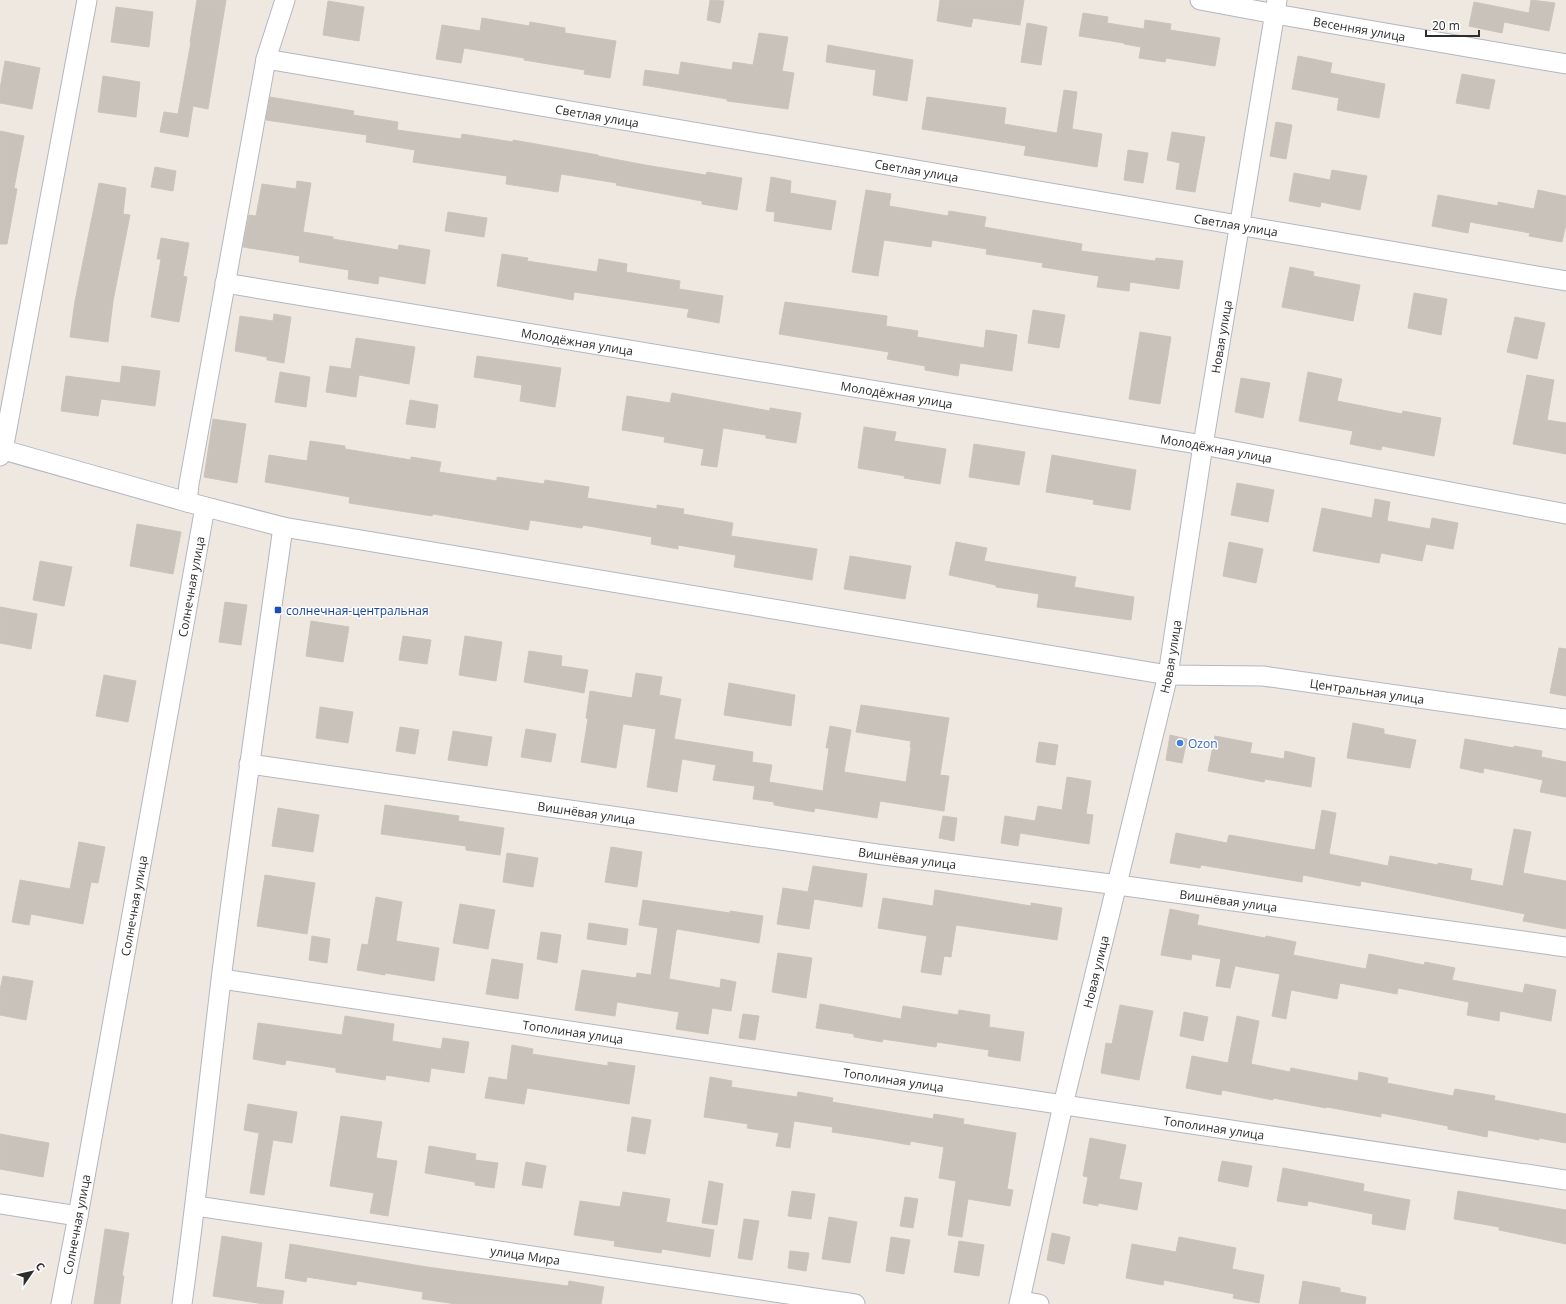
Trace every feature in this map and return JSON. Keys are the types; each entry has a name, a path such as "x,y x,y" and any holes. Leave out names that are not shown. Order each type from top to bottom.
{"street":[{"path":"1,452 87,0"},
{"name":"Солнечная улица","path":"60,1304 78,1216 194,498 225,283 266,59 285,0"},
{"name":"Весенняя улица","path":"1200,0 1276,7 1566,64"},
{"name":"Новая улица","path":"1020,1302 1063,1105 1118,885 1168,675 1203,445 1276,7"},
{"name":"Светлая улица","path":"266,59 562,111 1240,224 1566,281"},
{"name":"Молодёжная улица","path":"225,283 1203,445 1566,514"},
{"name":"Центральная улица","path":"1,452 194,498 283,527 1168,675 1263,676 1566,719"},
{"path":"182,1304 196,1206 222,979 249,764 283,527"},
{"name":"Вишнёвая улица","path":"249,764 884,855 1118,885 1566,947"},
{"name":"Тополиная улица","path":"222,979 1566,1180"},
{"path":"0,1204 78,1216"},
{"name":"улица Мира","path":"196,1206 855,1304"},
{"path":"1020,1302 1040,1304"}],"building":[{"path":"197,0 226,0 208,109 193,106 188,137 160,132 164,112 178,114"},
{"path":"710,0 724,1 720,23 707,20"},
{"path":"940,0 1024,0 1020,25 973,18 971,27 937,21"},
{"path":"1531,0 1555,3 1549,31 1504,22 1502,33 1469,26 1474,2 1529,13"},
{"path":"328,1 364,7 359,41 323,35"},
{"path":"116,7 153,12 149,47 111,42"},
{"path":"1083,13 1108,17 1107,23 1144,29 1145,20 1171,24 1170,30 1220,38 1215,66 1166,58 1165,62 1139,58 1141,47 1079,36"},
{"path":"482,18 529,26 530,22 565,28 565,33 616,41 610,78 584,74 585,70 464,48 461,63 436,59 442,25 480,31"},
{"path":"1027,23 1047,27 1041,65 1021,62"},
{"path":"759,33 788,37 782,71 794,73 788,109 727,101 727,99 643,85 645,70 679,75 681,62 732,70 733,62 753,65"},
{"path":"828,45 913,60 907,101 873,95 876,70 826,62"},
{"path":"1298,56 1332,63 1330,73 1385,84 1379,118 1337,110 1339,98 1292,89"},
{"path":"5,61 40,68 32,109 0,103 0,89"},
{"path":"1462,74 1495,80 1489,109 1456,103"},
{"path":"103,76 140,82 136,117 98,112"},
{"path":"1064,90 1077,92 1072,129 1102,134 1097,167 1024,155 1026,146 922,129 927,97 1006,108 1004,124 1057,133"},
{"path":"270,97 354,111 353,115 398,122 397,130 461,139 462,134 513,142 513,140 645,165 706,175 707,172 742,178 737,210 702,204 702,201 616,185 617,183 561,174 558,192 506,184 507,176 413,162 415,150 366,142 367,135 266,120"},
{"path":"1276,122 1292,125 1286,159 1270,156"},
{"path":"0,131 24,136 14,188 17,189 7,244 0,244"},
{"path":"1172,132 1205,137 1195,192 1176,189 1180,163 1167,160"},
{"path":"1128,150 1148,153 1143,183 1124,180"},
{"path":"155,167 176,171 173,191 151,187"},
{"path":"1332,170 1367,176 1360,210 1321,202 1320,207 1289,201 1294,173 1330,180"},
{"path":"771,177 791,181 790,193 836,201 831,230 774,221 775,212 766,211"},
{"path":"297,181 311,183 303,232 333,237 333,239 398,250 399,245 430,250 425,284 379,276 378,284 348,279 349,270 299,262 300,256 243,247 249,215 256,216 262,184 296,189"},
{"path":"99,183 126,188 123,214 130,215 113,301 108,342 70,337 75,301"},
{"path":"866,190 891,194 889,206 948,216 949,211 986,217 984,227 1082,244 1081,251 1155,261 1156,258 1183,261 1179,289 1130,282 1129,291 1097,287 1099,276 1042,267 1043,263 986,254 987,249 932,240 931,247 884,240 878,276 852,272"},
{"path":"1538,190 1566,196 1566,224 1562,242 1529,236 1530,233 1470,222 1468,233 1432,226 1438,195 1498,206 1498,202 1534,209"},
{"path":"448,212 487,218 484,237 445,231"},
{"path":"161,238 189,243 183,276 187,277 179,322 151,317 161,259 157,259"},
{"path":"502,254 528,258 527,261 597,272 599,259 627,264 626,272 680,281 679,289 723,296 719,323 687,317 689,309 574,292 573,300 497,286"},
{"path":"1290,267 1314,272 1313,276 1360,285 1353,321 1282,307"},
{"path":"1414,293 1447,299 1441,335 1408,328"},
{"path":"785,302 887,316 886,326 918,331 917,337 984,348 986,330 1017,335 1012,371 960,363 958,376 925,370 925,366 887,359 889,352 779,334"},
{"path":"1033,310 1065,315 1059,348 1028,343"},
{"path":"274,314 291,317 284,363 267,360 267,357 235,351 240,316 273,321"},
{"path":"1515,317 1545,323 1537,359 1507,352"},
{"path":"1140,332 1171,337 1160,404 1129,399"},
{"path":"356,338 415,347 409,384 359,375 356,397 326,392 330,366 351,369"},
{"path":"477,356 561,368 555,407 520,401 522,385 474,377"},
{"path":"122,366 160,371 155,406 101,399 98,416 61,411 66,376 120,383"},
{"path":"280,372 310,377 306,407 275,402"},
{"path":"1308,372 1342,379 1337,401 1402,414 1403,411 1441,418 1434,456 1382,446 1381,450 1350,444 1353,431 1299,421"},
{"path":"1527,375 1554,380 1547,420 1566,423 1566,454 1513,444"},
{"path":"1241,378 1270,383 1263,418 1235,412"},
{"path":"672,393 770,411 770,408 801,413 796,443 766,438 766,435 723,428 717,467 701,465 704,449 664,442 665,437 622,430 627,396 670,403"},
{"path":"410,400 438,405 435,428 406,424"},
{"path":"213,419 246,424 237,483 204,477"},
{"path":"864,427 896,432 894,441 946,449 940,484 858,468"},
{"path":"310,441 345,446 345,449 411,460 411,457 441,462 439,472 497,481 497,477 544,484 545,480 589,487 587,498 657,509 657,505 684,509 683,514 733,523 731,536 817,549 812,580 734,567 736,555 678,545 678,549 651,544 652,537 583,525 582,528 530,520 528,530 433,514 432,516 349,503 350,497 265,482 269,455 307,461"},
{"path":"974,444 1025,452 1019,485 969,477"},
{"path":"1052,455 1136,470 1130,510 1093,504 1094,500 1046,492"},
{"path":"1237,483 1274,490 1268,522 1231,515"},
{"path":"1375,499 1390,502 1387,521 1430,529 1432,518 1458,523 1453,549 1426,544 1422,561 1381,553 1379,563 1313,551 1322,508 1372,518"},
{"path":"137,524 181,532 173,574 130,566"},
{"path":"956,542 987,548 984,561 1076,577 1074,587 1134,597 1131,620 1037,607 1039,594 996,587 996,585 949,575"},
{"path":"1229,542 1263,549 1256,583 1223,576"},
{"path":"850,556 911,566 905,599 844,589"},
{"path":"40,561 72,567 64,606 33,600"},
{"path":"225,602 247,605 241,645 219,642"},
{"path":"0,607 37,614 31,649 0,643"},
{"path":"311,621 349,627 343,662 306,656"},
{"path":"403,636 431,640 427,664 399,660"},
{"path":"465,636 502,642 496,681 459,675"},
{"path":"1559,648 1566,649 1566,696 1550,693"},
{"path":"529,651 562,656 561,666 588,670 584,693 524,682"},
{"path":"636,673 662,677 659,695 681,699 674,739 753,752 752,762 772,765 769,782 823,791 829,748 826,748 830,726 851,730 844,772 906,782 911,741 856,732 861,705 949,718 940,775 949,776 944,811 880,801 877,818 815,808 814,812 774,805 774,802 753,799 755,786 713,780 716,765 682,759 677,792 647,787 656,729 623,724 616,768 581,762 588,719 586,718 590,691 632,698"},
{"path":"104,675 136,681 128,722 96,716"},
{"path":"729,683 795,695 791,726 724,715"},
{"path":"320,707 353,712 348,743 316,738"},
{"path":"1353,723 1384,729 1384,734 1416,740 1410,768 1347,758"},
{"path":"400,727 419,730 415,754 396,751"},
{"path":"526,729 556,734 551,762 521,757"},
{"path":"453,731 492,737 487,766 448,760"},
{"path":"1170,735 1187,739 1182,763 1166,760"},
{"path":"1215,736 1252,743 1250,753 1284,759 1285,751 1315,758 1311,787 1265,779 1264,782 1208,771"},
{"path":"1465,739 1514,748 1514,746 1542,751 1541,757 1566,762 1566,797 1540,792 1543,780 1484,768 1483,773 1460,768"},
{"path":"1039,742 1058,745 1055,765 1036,762"},
{"path":"1067,777 1091,781 1086,814 1093,815 1089,844 1020,833 1018,846 1001,843 1005,816 1035,821 1038,806 1062,810"},
{"path":"385,805 459,816 458,821 504,828 500,855 466,850 466,846 381,834"},
{"path":"278,808 319,815 313,852 272,846"},
{"path":"1322,810 1336,813 1329,854 1388,866 1390,856 1438,865 1438,863 1472,869 1470,880 1503,886 1514,829 1531,832 1523,873 1566,881 1566,929 1523,921 1525,914 1361,881 1360,886 1303,875 1302,882 1201,865 1200,868 1170,863 1176,833 1227,843 1229,835 1315,850"},
{"path":"943,816 957,818 954,841 939,838"},
{"path":"79,842 105,847 98,883 91,882 83,924 31,914 29,925 12,922 20,880 70,889"},
{"path":"611,847 642,852 637,887 605,882"},
{"path":"507,853 538,858 533,887 503,882"},
{"path":"813,866 867,874 862,907 814,899 809,929 777,924 783,888 808,892"},
{"path":"265,875 315,883 307,934 257,926"},
{"path":"935,890 1031,906 1031,903 1062,908 1057,940 956,925 951,957 944,956 941,975 921,972 927,936 878,928 883,898 933,906"},
{"path":"376,897 402,902 396,941 439,948 434,981 357,970 362,944 368,945"},
{"path":"643,900 730,913 730,911 763,916 759,943 677,929 676,931 669,979 720,988 721,979 736,982 731,1011 712,1008 708,1034 676,1029 679,1012 617,1002 615,1016 575,1010 582,970 636,978 637,973 651,975 658,928 639,925"},
{"path":"460,904 495,910 488,949 453,943"},
{"path":"1170,909 1199,915 1197,925 1265,938 1266,936 1296,942 1293,955 1366,969 1369,954 1424,965 1425,962 1455,968 1452,980 1523,993 1525,984 1556,990 1551,1021 1500,1011 1499,1021 1467,1015 1469,1002 1398,988 1397,994 1340,983 1337,999 1291,990 1286,1019 1272,1016 1280,974 1235,966 1230,988 1216,986 1221,959 1192,954 1191,960 1161,955"},
{"path":"589,923 628,929 626,945 587,939"},
{"path":"541,932 561,935 557,963 537,959"},
{"path":"312,936 330,939 327,963 309,960"},
{"path":"778,953 812,958 806,998 772,992"},
{"path":"492,959 523,964 518,999 486,994"},
{"path":"3,976 33,981 26,1020 0,1015 0,990"},
{"path":"820,1004 901,1019 903,1006 958,1015 959,1010 990,1015 989,1027 1024,1032 1020,1061 988,1056 989,1050 937,1042 936,1047 883,1039 882,1042 854,1037 854,1034 816,1028"},
{"path":"1120,1005 1153,1011 1139,1080 1101,1073 1106,1043 1112,1044"},
{"path":"1184,1012 1208,1017 1203,1041 1180,1036"},
{"path":"743,1014 759,1016 755,1040 739,1038"},
{"path":"345,1016 394,1024 392,1041 441,1049 443,1038 469,1042 464,1073 431,1068 429,1082 386,1075 385,1080 336,1072 336,1068 286,1060 285,1065 253,1059 258,1023 342,1035"},
{"path":"1237,1016 1259,1021 1251,1064 1290,1072 1291,1068 1358,1081 1359,1072 1388,1078 1387,1083 1453,1096 1455,1089 1495,1096 1494,1100 1566,1114 1566,1143 1539,1138 1539,1140 1488,1130 1487,1137 1448,1129 1448,1126 1381,1113 1381,1117 1273,1098 1273,1100 1222,1090 1221,1095 1186,1088 1192,1056 1228,1063"},
{"path":"512,1045 533,1049 532,1054 608,1066 608,1062 635,1066 629,1104 527,1088 524,1104 485,1098 489,1077 507,1080"},
{"path":"710,1077 732,1081 731,1087 797,1097 798,1092 833,1098 832,1102 933,1119 934,1114 964,1119 963,1124 1016,1133 1007,1189 1013,1190 1010,1206 968,1199 962,1237 948,1235 956,1181 939,1178 944,1147 910,1141 910,1145 832,1132 833,1127 794,1121 790,1148 776,1146 779,1133 747,1128 748,1124 704,1117"},
{"path":"248,1104 297,1112 292,1143 273,1140 264,1195 250,1193 259,1133 244,1130"},
{"path":"341,1116 382,1122 376,1158 397,1161 388,1216 370,1213 374,1193 330,1186"},
{"path":"632,1117 651,1120 645,1154 627,1151"},
{"path":"0,1134 49,1143 43,1177 0,1169"},
{"path":"1090,1138 1126,1145 1119,1179 1142,1183 1137,1210 1098,1203 1098,1206 1083,1203 1088,1177 1083,1176"},
{"path":"429,1146 476,1154 475,1160 498,1163 494,1188 475,1185 475,1182 425,1173"},
{"path":"1222,1161 1252,1166 1248,1187 1218,1181"},
{"path":"526,1162 546,1166 542,1188 522,1185"},
{"path":"1283,1168 1364,1184 1363,1191 1410,1200 1405,1230 1372,1224 1373,1214 1308,1201 1307,1206 1277,1201"},
{"path":"709,1181 723,1184 717,1225 702,1223"},
{"path":"792,1191 815,1194 811,1219 788,1216"},
{"path":"1458,1191 1566,1210 1566,1244 1499,1230 1499,1227 1454,1219"},
{"path":"623,1192 670,1199 666,1222 714,1230 710,1257 662,1249 661,1253 614,1246 615,1241 574,1235 580,1201 620,1207"},
{"path":"905,1197 918,1199 913,1228 900,1226"},
{"path":"829,1217 857,1222 850,1263 822,1259"},
{"path":"744,1219 759,1221 752,1260 738,1258"},
{"path":"105,1229 129,1233 122,1276 124,1276 120,1304 94,1304"},
{"path":"1052,1233 1070,1237 1064,1264 1047,1260"},
{"path":"222,1236 262,1243 256,1287 284,1291 282,1304 264,1304 213,1296"},
{"path":"891,1237 910,1240 904,1274 886,1271"},
{"path":"1179,1237 1236,1248 1232,1269 1264,1275 1259,1303 1233,1298 1234,1294 1164,1280 1163,1285 1126,1278 1132,1244 1176,1252"},
{"path":"959,1241 984,1245 979,1276 954,1272"},
{"path":"290,1244 427,1267 568,1286 569,1281 604,1287 601,1304 456,1304 422,1299 423,1292 357,1281 356,1285 307,1277 306,1282 285,1278"},
{"path":"790,1251 809,1253 806,1271 788,1268"},
{"path":"1303,1281 1340,1288 1340,1292 1366,1297 1365,1304 1299,1304"}],"place":[{"name":"солнечная-центральная","path":"278,610"},
{"name":"Ozon","path":"1180,743"}]}
